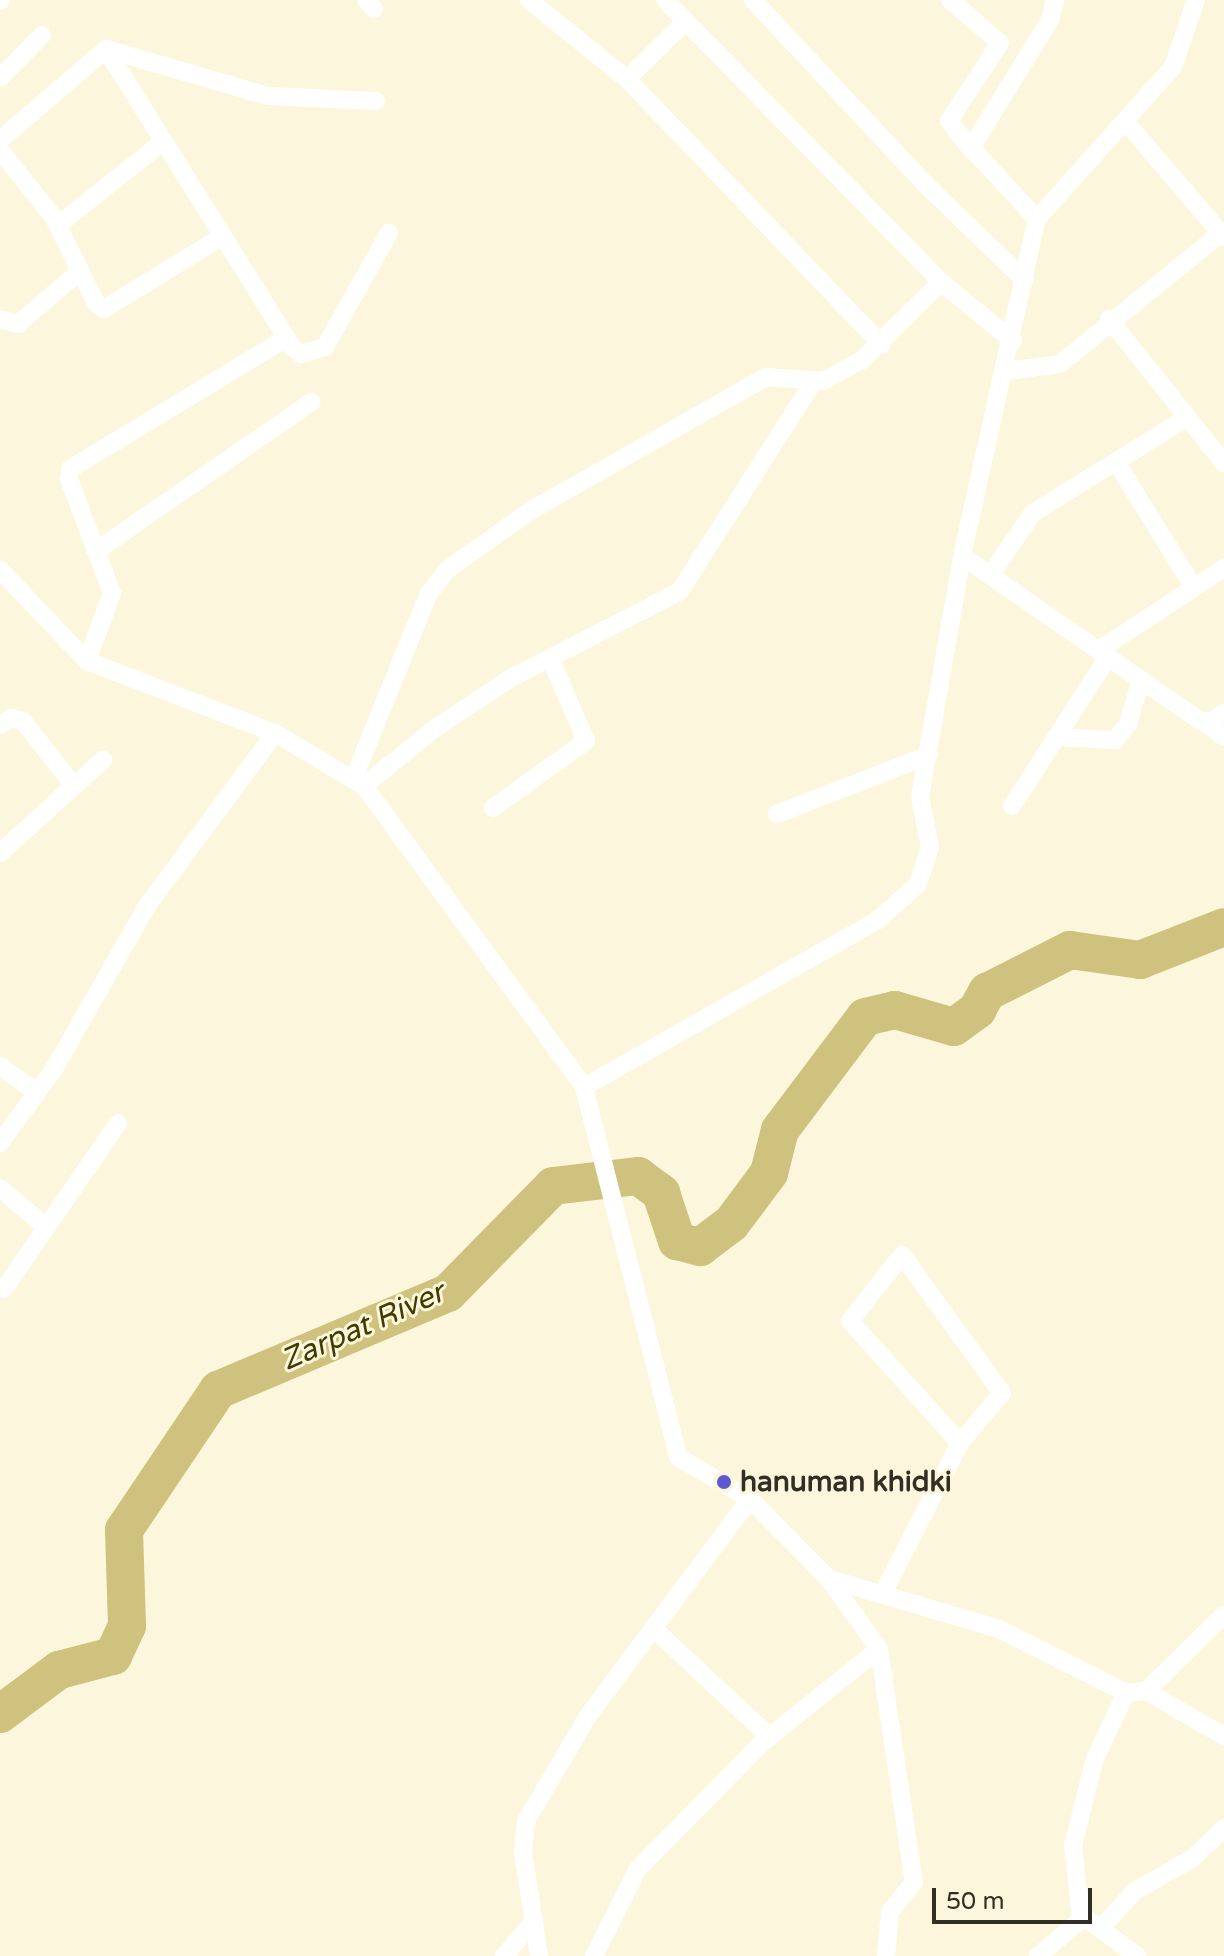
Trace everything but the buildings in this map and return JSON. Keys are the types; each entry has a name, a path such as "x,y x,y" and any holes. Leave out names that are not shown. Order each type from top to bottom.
{"street":[{"path":"536,7 556,0"},
{"path":"665,0 941,282 1013,341"},
{"path":"753,0 931,190 1025,280"},
{"path":"950,0 1000,43 949,121 1037,219"},
{"path":"972,150 1050,20 1055,0"},
{"path":"584,1087 878,920 918,884 930,847 920,797 962,556 1007,371 1037,219 1173,67 1196,0"},
{"path":"536,7 627,79 882,345"},
{"path":"627,79 685,22"},
{"path":"0,78 42,35"},
{"path":"106,49 268,96 376,101"},
{"path":"0,140 106,49"},
{"path":"106,49 286,338 301,354 325,347 389,233"},
{"path":"1007,371 1053,367 1109,319 1223,235 1125,121"},
{"path":"58,225 164,141"},
{"path":"0,150 58,225 96,303 111,308 223,236"},
{"path":"0,319 18,324 80,271"},
{"path":"358,783 428,595 447,570 530,511 766,377 814,381 862,360 882,345 941,282"},
{"path":"1109,319 1224,463"},
{"path":"87,661 112,602 69,479 74,464 286,338"},
{"path":"358,783 434,729 550,658 670,598 690,582 814,381"},
{"path":"96,551 311,402"},
{"path":"991,574 1026,519 1188,417"},
{"path":"1116,462 1194,588"},
{"path":"962,556 1224,737"},
{"path":"1012,806 1104,654 1224,568"},
{"path":"0,570 87,661 275,733 358,783 584,1087 643,1307 678,1457 750,1499 829,1579 879,1649 914,1882 890,1912 886,1956"},
{"path":"493,808 586,741 550,658"},
{"path":"1056,737 1115,740 1128,724 1141,680"},
{"path":"1204,722 1224,713"},
{"path":"0,725 11,718 23,721 74,786"},
{"path":"0,1143 37,1093 147,906 275,733"},
{"path":"777,814 929,755"},
{"path":"0,853 103,760"},
{"path":"0,1066 37,1093"},
{"path":"4,1289 118,1123"},
{"path":"0,1188 46,1227"},
{"path":"883,1593 960,1443 1002,1393 902,1255 850,1321 960,1443"},
{"path":"539,1956 523,1851 526,1821 588,1716 750,1499"},
{"path":"829,1579 999,1629 1126,1693 1146,1691 1224,1736"},
{"path":"1146,1691 1224,1615"},
{"path":"654,1629 770,1737"},
{"path":"594,1956 637,1870 770,1737 879,1649"},
{"path":"1081,1918 1073,1846 1095,1758 1126,1693"},
{"path":"1101,1928 1135,1891 1193,1858 1224,1828"},
{"path":"1081,1918 1101,1928 1137,1956"},
{"path":"1038,1956 1081,1918"},
{"path":"504,1956 534,1921"}],"waterway":[{"name":"Zarpat River","path":"0,1714 59,1670 113,1656 127,1626 124,1530 218,1390 448,1293 553,1186 638,1176 661,1193 677,1241 700,1247 731,1224 769,1173 780,1130 865,1017 895,1010 954,1027 977,1010 987,992 1070,950 1140,960 1224,927"}],"place":[{"name":"hanuman khidki","path":"724,1482"}]}
